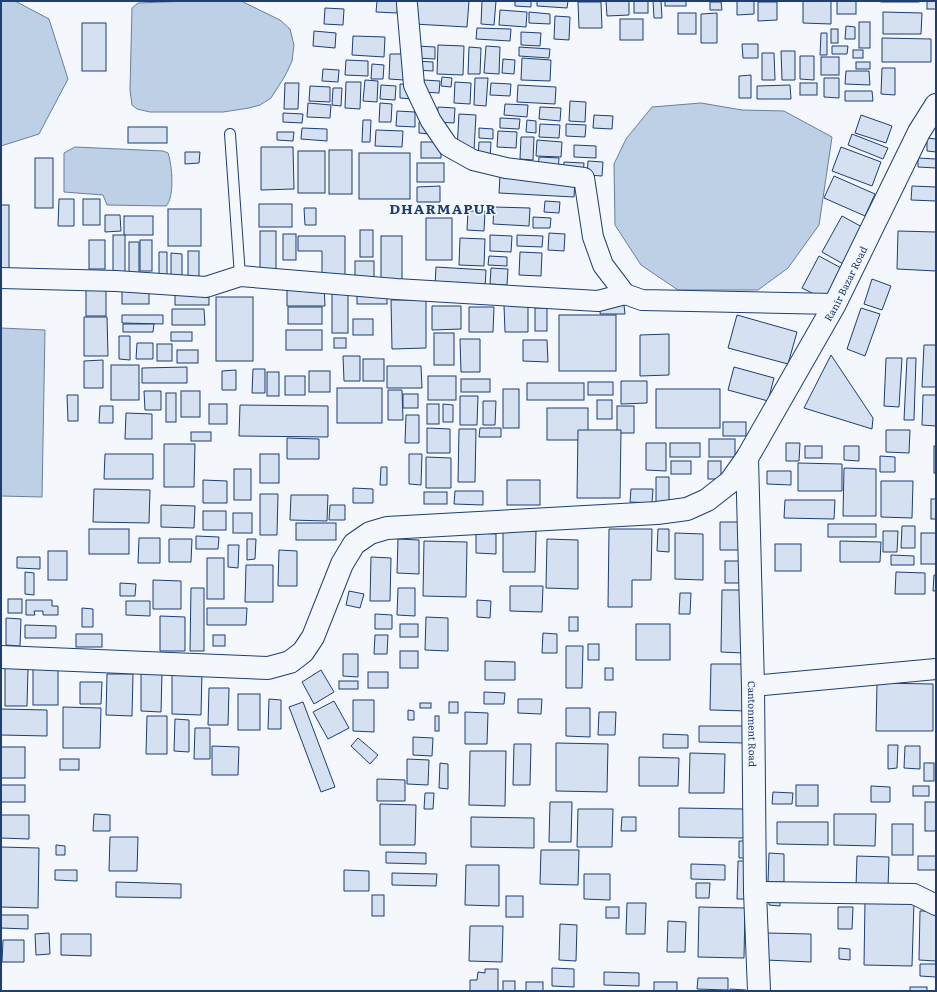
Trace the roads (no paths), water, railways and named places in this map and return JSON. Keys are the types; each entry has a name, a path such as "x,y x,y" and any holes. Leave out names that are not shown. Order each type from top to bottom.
{"main road":[{"name":"Ranir Bazar Road","path":"1,657 268,668 290,662 302,652 313,637 342,564 354,544 370,533 387,528 656,513 687,509 707,500 730,482 748,458 835,304 919,132 936,105"},
{"name":"Cantonment Road","path":"748,458 753,686 755,892 760,991"}],"street":[{"path":"407,4 414,85 431,121 448,146 473,160 506,168 584,178 593,237 603,265 625,294 642,300 835,304"},
{"path":"1,278 116,281 206,287 240,276 396,289 598,301 625,294"},
{"path":"753,686 936,669"},
{"path":"755,892 914,894 936,905"}],"lane":[{"path":"230,134 240,276"}],"water":[{"path":"1,1 15,1 49,19 68,79 39,134 1,146"},
{"path":"241,1 280,20 290,29 294,45 292,61 285,76 271,98 260,105 223,112 150,112 137,109 132,105 130,90 132,8 138,3"},
{"path":"701,103 742,110 784,111 832,137 819,225 788,268 758,290 678,290 641,265 615,225 614,164 626,139 652,107"},
{"path":"75,147 163,151 168,153 171,165 172,180 169,202 166,206 107,205 103,195 64,192 64,153"},
{"path":"1,328 45,330 42,497 1,496"}],"district":[{"name":"DHARMAPUR","path":"443,208"}]}
